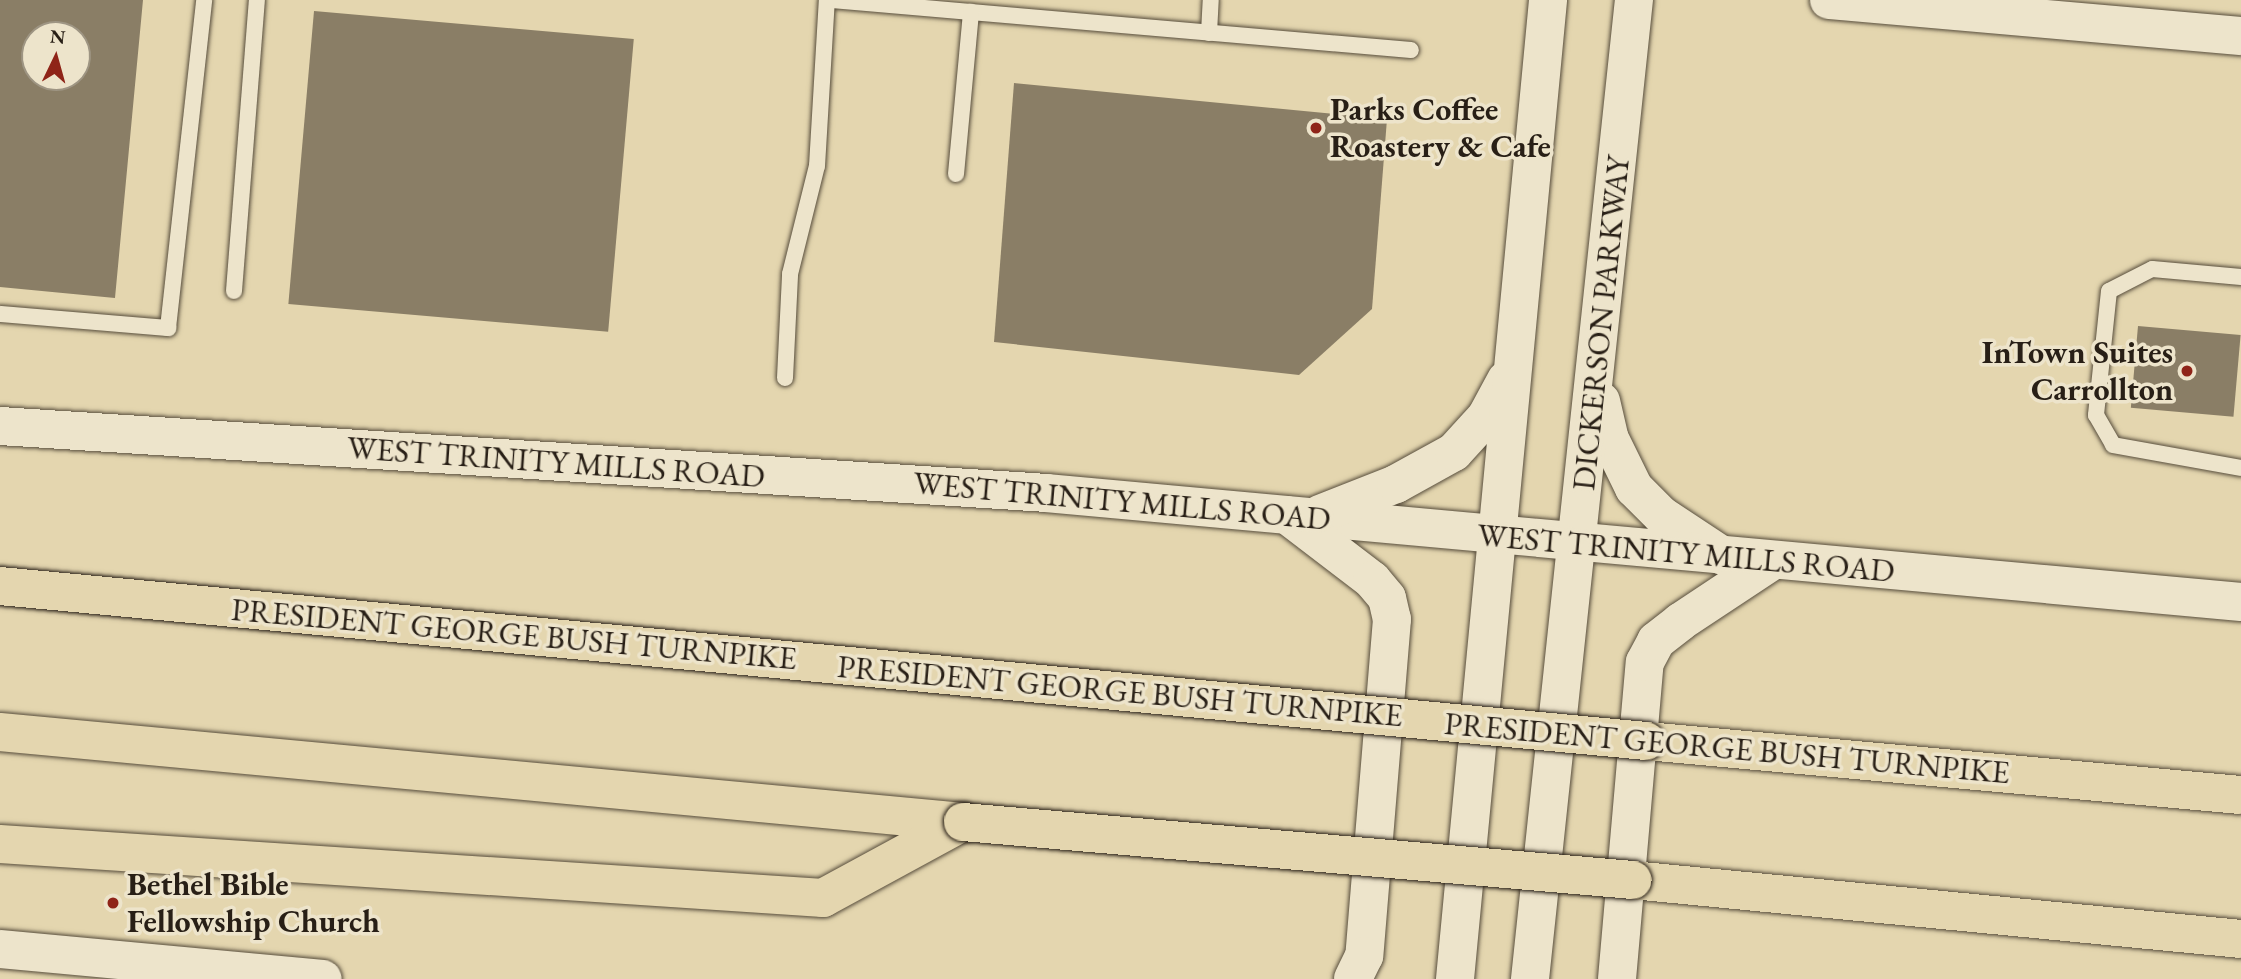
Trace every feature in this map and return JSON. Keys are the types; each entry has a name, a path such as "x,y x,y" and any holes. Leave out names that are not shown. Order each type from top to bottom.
{"highway":[{"name":"PRESIDENT GEORGE BUSH TURNPIKE","path":"0,586 2241,795"},
{"path":"0,732 963,822 1430,860 2241,939"},
{"path":"0,844 823,898 963,822"}],"main road":[{"path":"1455,979 1548,0"},
{"name":"DICKERSON PARKWAY","path":"1530,979 1596,380 1634,0"},
{"path":"1829,0 2241,36"},
{"path":"1299,514 1396,484 1454,452 1486,418 1511,369"},
{"path":"1596,380 1609,437 1633,488 1661,515 1727,559"},
{"name":"WEST TRINITY MILLS ROAD","path":"0,426 1299,514 1769,563 2241,603"},
{"path":"1299,514 1372,580 1387,598 1392,619 1364,956 1353,979"},
{"path":"1617,979 1645,662 1656,641 1769,563"},
{"path":"0,949 323,979"}],"lane":[{"path":"0,314 168,328 204,0"},
{"path":"234,291 257,0"},
{"path":"785,378 790,274 817,166 829,0 1411,50"},
{"path":"1209,33 1211,0"},
{"path":"956,174 971,12"},
{"path":"2241,278 2152,269 2109,291 2096,415 2113,445 2241,468"}],"building":[{"path":"0,0 143,0 115,298 0,287"},
{"path":"314,11 634,39 608,332 288,304"},
{"path":"1014,83 1387,119 1372,309 1299,375 994,342"},
{"name":"InTown Suites Carrollton","path":"2138,326 2241,335 2233,417 2131,408"}],"place":[{"name":"Parks Coffee Roastery & Cafe","path":"1316,128"},
{"name":"InTown Suites Carrollton","path":"2187,371"},
{"name":"Bethel Bible Fellowship Church","path":"113,903"}]}
